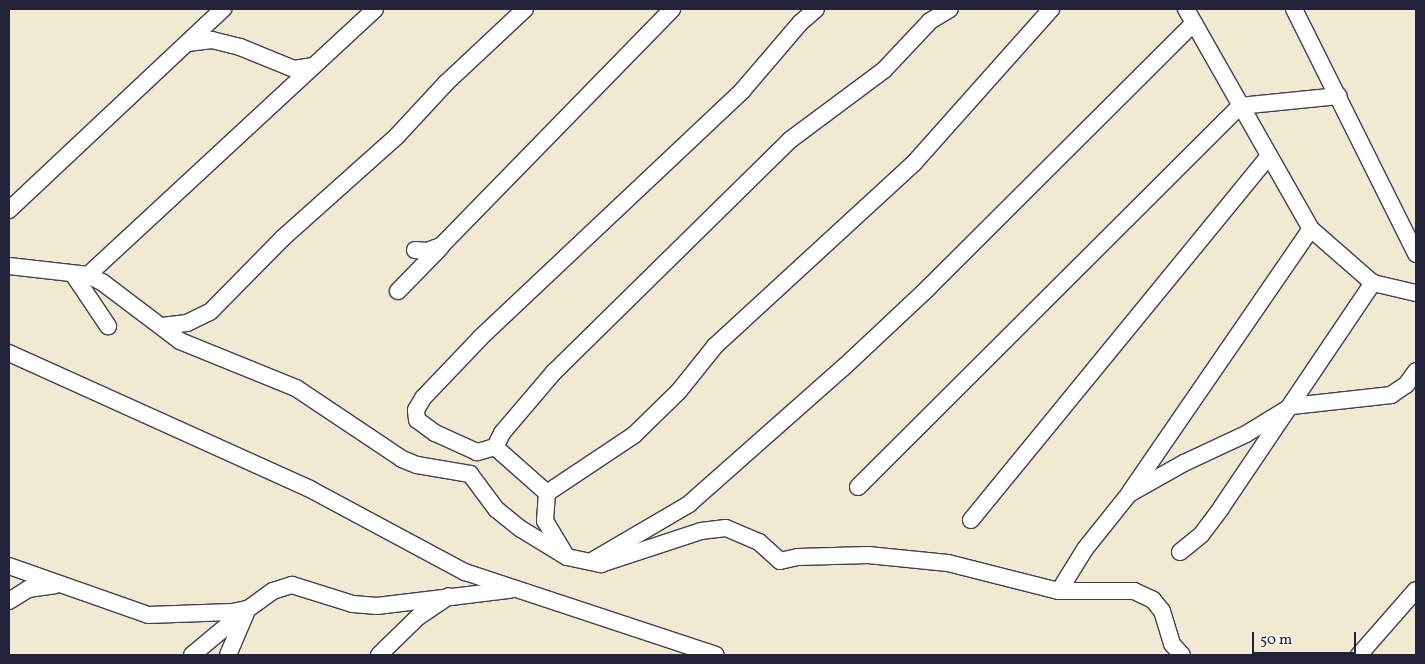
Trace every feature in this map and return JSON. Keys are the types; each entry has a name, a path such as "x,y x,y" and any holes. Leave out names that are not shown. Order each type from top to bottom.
{"street":[{"path":"9,210 222,9"},
{"path":"80,274 291,90 312,66 375,9"},
{"path":"162,326 187,323 210,312 284,237 396,137 446,83 525,9"},
{"path":"398,291 672,9"},
{"path":"816,9 800,23 742,91 481,336 416,410 417,420 435,433 477,452 495,447 502,433 554,372 790,140 884,70 930,21 950,9"},
{"path":"547,493 634,435 666,404 715,346 914,163 1051,9"},
{"path":"1294,9 1416,254"},
{"path":"588,563 689,504 844,367 928,288 1190,16 1311,229 1373,283 1416,293"},
{"path":"188,43 212,40 240,46 294,69 312,66"},
{"path":"858,487 1240,106 1338,96"},
{"path":"971,520 1269,156"},
{"path":"1059,592 1085,549 1129,494 1311,229"},
{"path":"415,250 427,251 441,246"},
{"path":"9,266 80,274 102,282 180,341 296,388 402,459 417,465 470,474 496,509 521,529 567,557 588,563 616,561 701,531 726,528 759,542 780,561 798,557 868,555 938,562 1059,592 1134,591 1153,600 1162,610 1172,644 1182,655"},
{"path":"80,274 108,326"},
{"path":"1180,552 1201,535 1292,406 1373,283"},
{"path":"9,353 310,489 457,568 716,655"},
{"path":"1129,494 1184,462 1246,434 1292,406 1391,395 1406,384 1416,370"},
{"path":"495,447 547,493"},
{"path":"547,493 545,521 567,557"},
{"path":"9,566 148,615 232,612 248,608"},
{"path":"9,601 28,589 50,583 79,590"},
{"path":"192,655 248,608 273,591 292,586 353,604 377,606 451,595 519,589"},
{"path":"1359,655 1416,590"},
{"path":"379,655 418,617 451,595"},
{"path":"228,655 248,608"}]}
